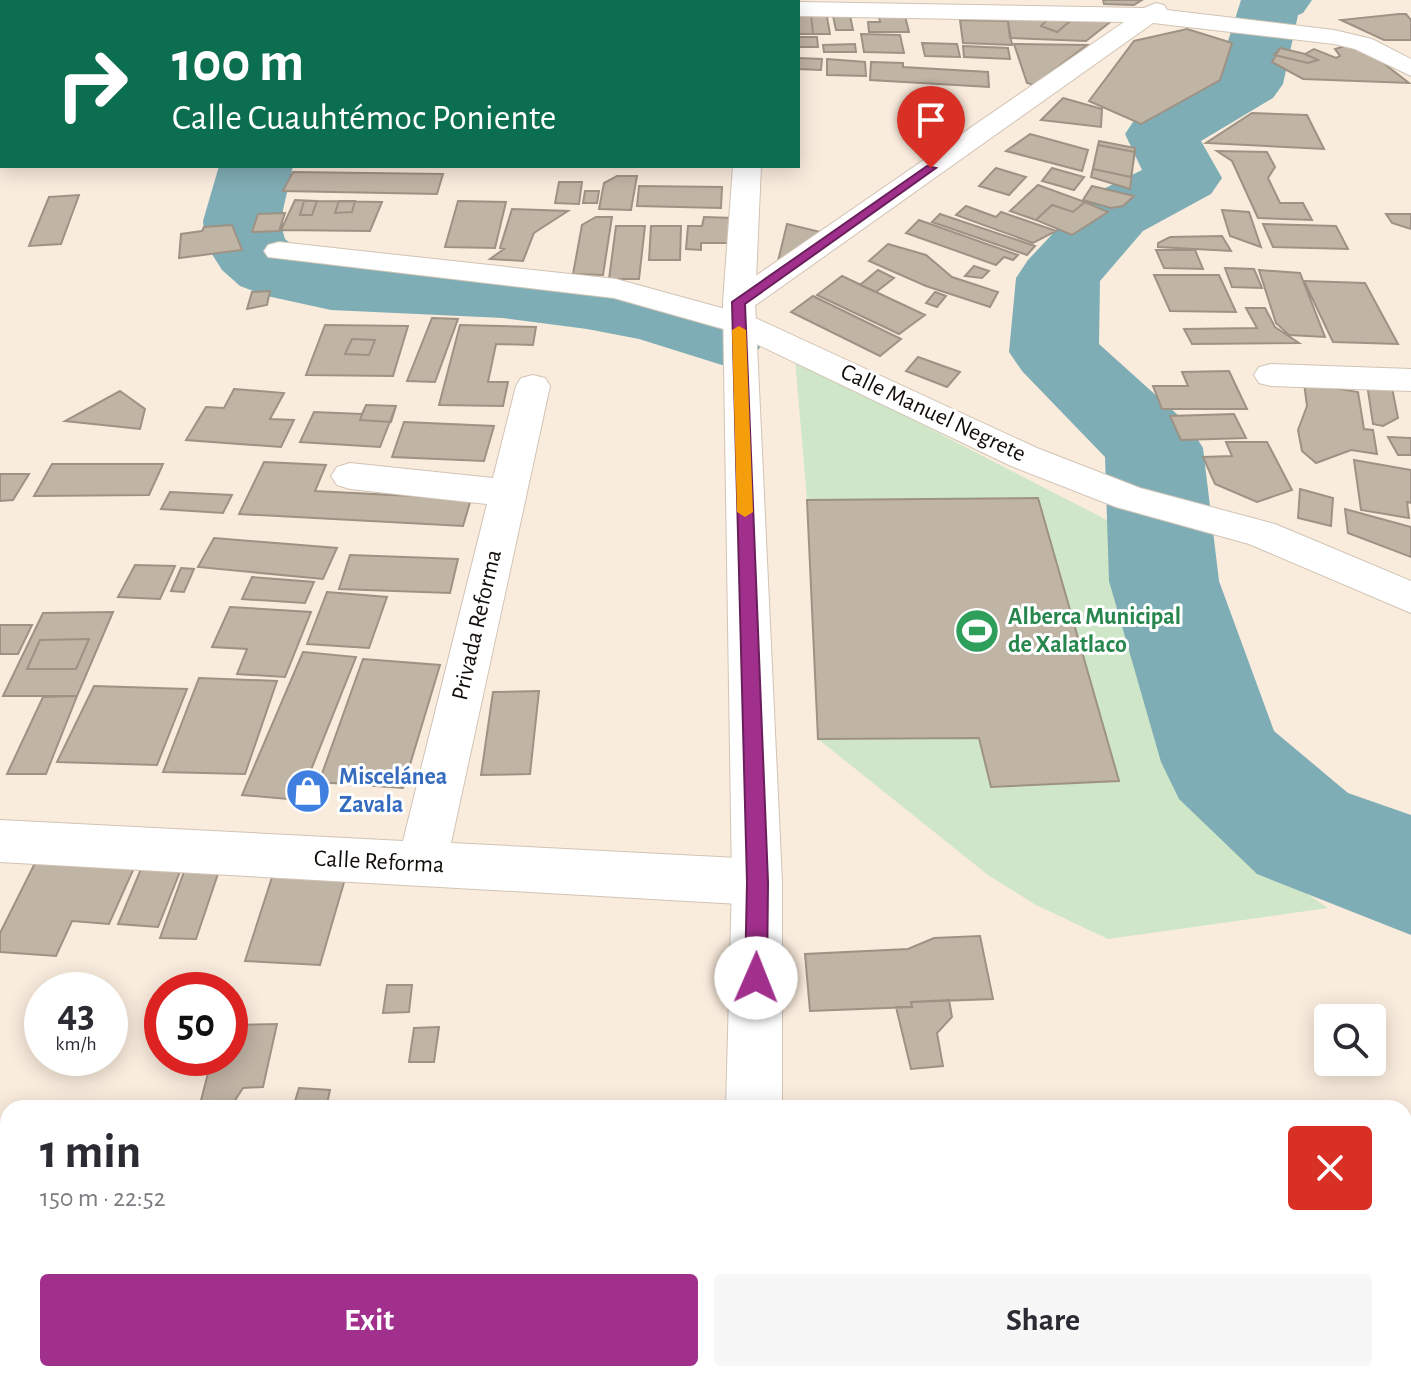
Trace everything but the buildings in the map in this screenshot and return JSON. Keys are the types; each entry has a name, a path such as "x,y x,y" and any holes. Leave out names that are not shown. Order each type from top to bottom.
{"street":[{"path":"739,312 1160,8"},
{"path":"800,9 1160,8 1234,26 1297,32 1363,44 1411,69"},
{"path":"747,168 739,312 757,882 754,1100"},
{"name":"Calle Manuel Negrete","path":"279,251 616,289 739,312 1024,457 1129,498 1261,534 1411,598"},
{"path":"1271,375 1411,380"},
{"name":"Privada Reforma","path":"422,865 533,386"},
{"path":"350,476 507,493"},
{"name":"Calle Reforma","path":"0,841 757,882"}],"green space":[{"name":"Alberca Municipal de Xalatlaco","path":"795,359 1130,532 1153,730 1222,837 1328,908 1108,939 1036,905 988,875 818,739 807,500"}],"waterway":[{"path":"1281,0 1269,4 1249,84 1161,134 1184,178 1115,214 1058,278 1054,352 1154,448 1164,581 1223,762 1303,834 1411,875"},
{"path":"255,168 242,221 245,243 251,253 270,268 297,278 369,288 503,292 642,314 722,338"}],"slow traffic":[{"path":"739,330 745,512"}],"place":[{"name":"Alberca Municipal de Xalatlaco","path":"977,631"},
{"name":"Miscelánea Zavala","path":"308,791"}],"route":[{"path":"756,978 757,882 739,302 931,168"}]}
